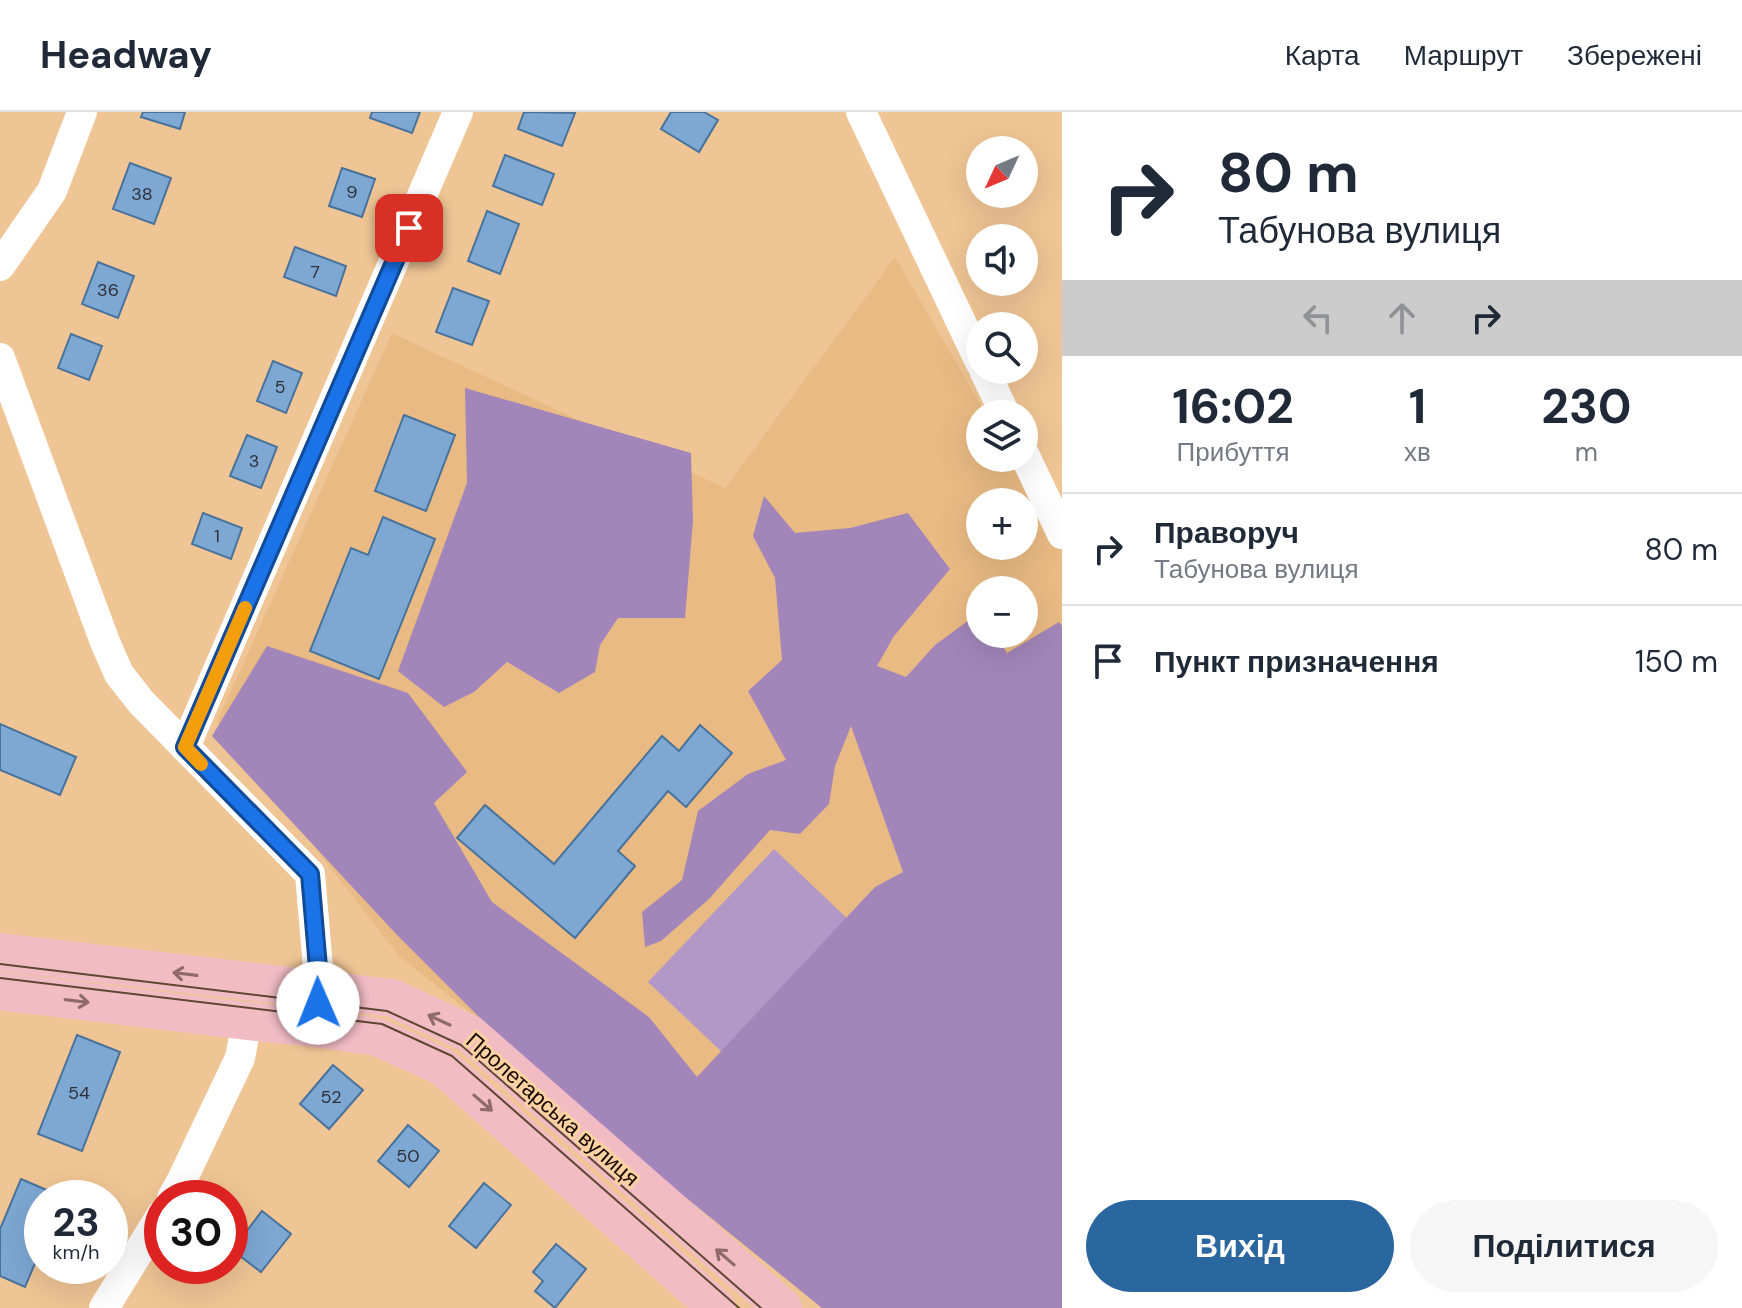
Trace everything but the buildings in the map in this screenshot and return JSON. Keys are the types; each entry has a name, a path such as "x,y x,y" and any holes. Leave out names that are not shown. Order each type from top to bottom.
{"main road":[{"name":"Пролетарська вулиця","path":"0,952 317,1009 443,1067 717,1308"},
{"name":"Пролетарська вулиця","path":"0,991 247,1021 392,998 470,1034 783,1308"}],"street":[{"path":"0,266 52,191 82,112"},
{"path":"185,747 458,112"},
{"path":"861,112 966,333"},
{"path":"0,358 119,674 141,702 310,874 317,1009"},
{"path":"1033,472 1062,534"},
{"path":"182,1180 240,1058 247,1021"},
{"path":"114,1304 144,1248"}],"shaded area":[{"path":"895,257 978,400 966,400 966,472 1019,472 1028,488 966,488 966,560 1038,560 1038,505 1062,547 1062,1308 841,1308 399,956 217,722 392,333 725,488"},
{"path":"465,388 691,453 693,521 685,618 618,618 600,645 595,672 559,693 507,662 474,692 444,707 398,671 467,483"},
{"path":"764,496 795,533 850,528 908,513 950,569 894,636 877,666 906,677 935,645 966,622 966,648 1004,648 1007,653 1015,648 1038,648 1038,635 1059,622 1062,626 1062,1308 822,1308 547,1085 397,935 212,736 267,646 408,693 467,772 434,803 492,902 649,1017 697,1077 875,887 903,872 851,726 835,766 829,804 800,834 770,830 708,900 661,941 645,947 642,912 682,880 698,811 748,774 786,760 748,691 782,660 775,578 753,536"},
{"path":"774,849 851,922 725,1055 648,982"}],"tram line":[{"path":"0,964 387,1011 461,1045 761,1308"},
{"path":"0,978 382,1024 452,1056 739,1308"}],"slow traffic":[{"path":"201,764 185,747 245,608"}],"route":[{"path":"318,1003 320,991 310,874 185,747 409,228"}]}
